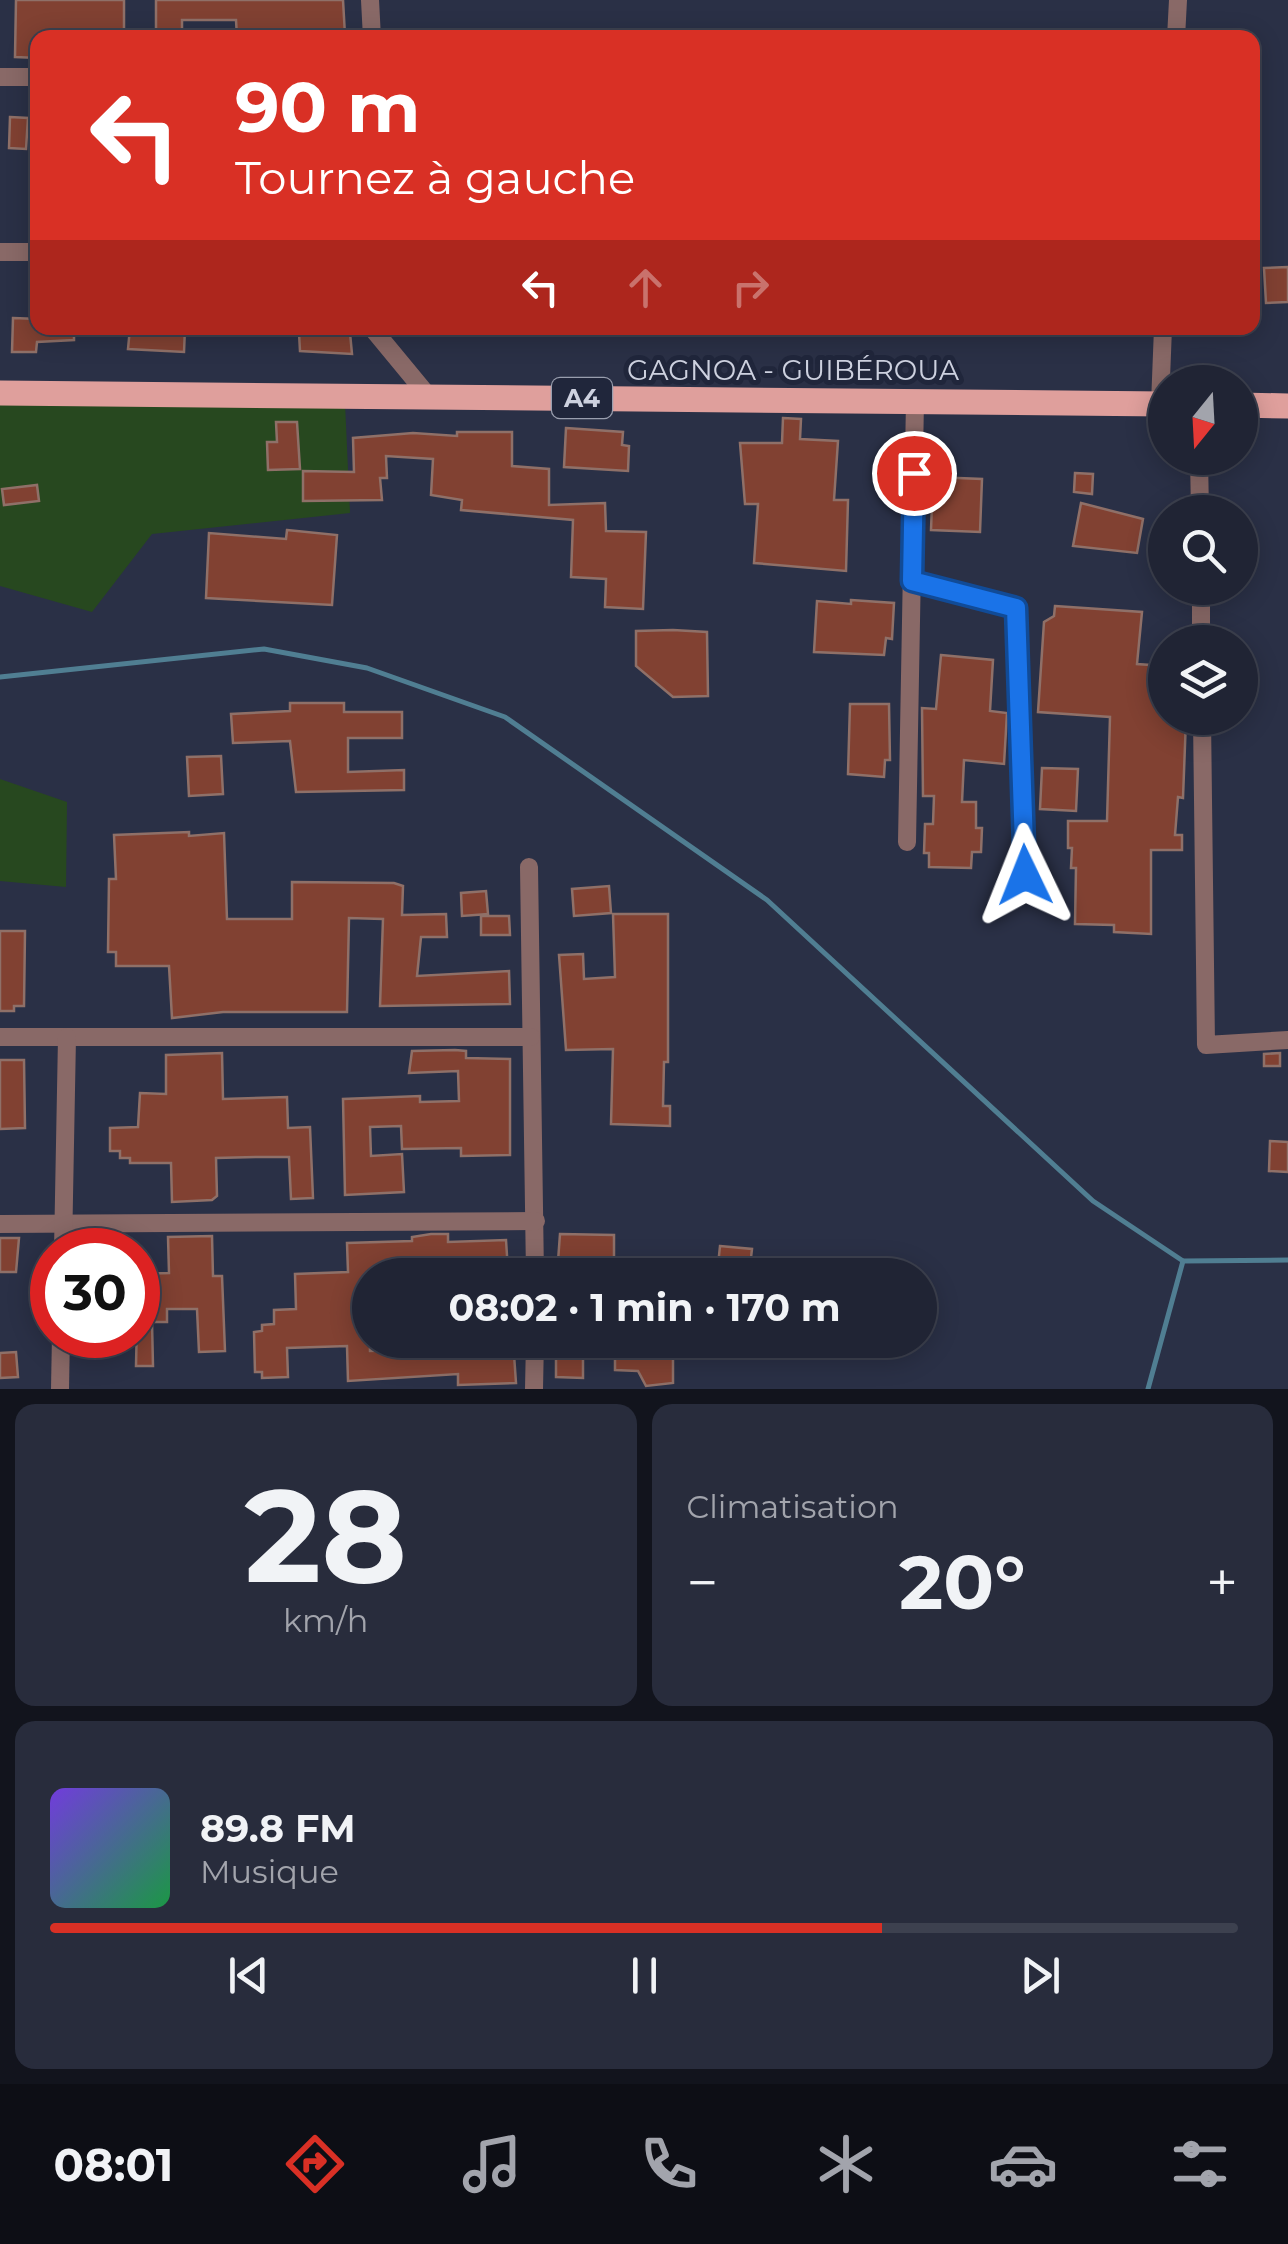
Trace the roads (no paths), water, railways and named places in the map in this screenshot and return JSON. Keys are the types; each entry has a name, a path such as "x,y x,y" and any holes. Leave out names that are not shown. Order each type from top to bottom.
{"main road":[{"name":"GAGNOA - GUIBÉROUA","path":"0,393 1148,404"},
{"path":"1258,405 1288,406"}],"street":[{"path":"370,0 372,30"},
{"path":"1176,30 1178,0"},
{"path":"0,77 30,77"},
{"path":"0,252 30,252"},
{"path":"378,335 429,397"},
{"path":"1163,365 1164,335"},
{"path":"907,842 915,401"},
{"path":"912,581 1016,608 1025,875"},
{"path":"1202,735 1206,1045 1288,1040"},
{"path":"530,867 535,1258"},
{"path":"0,1037 531,1037"},
{"path":"64,1228 67,1037"},
{"path":"0,1224 536,1220"},
{"path":"60,1389 61,1358"},
{"path":"534,1358 534,1389"}],"waterway":[{"path":"0,677 264,649 367,668 505,717 767,900 1093,1201 1183,1261"},
{"path":"1148,1389 1183,1261 1288,1260"}]}
